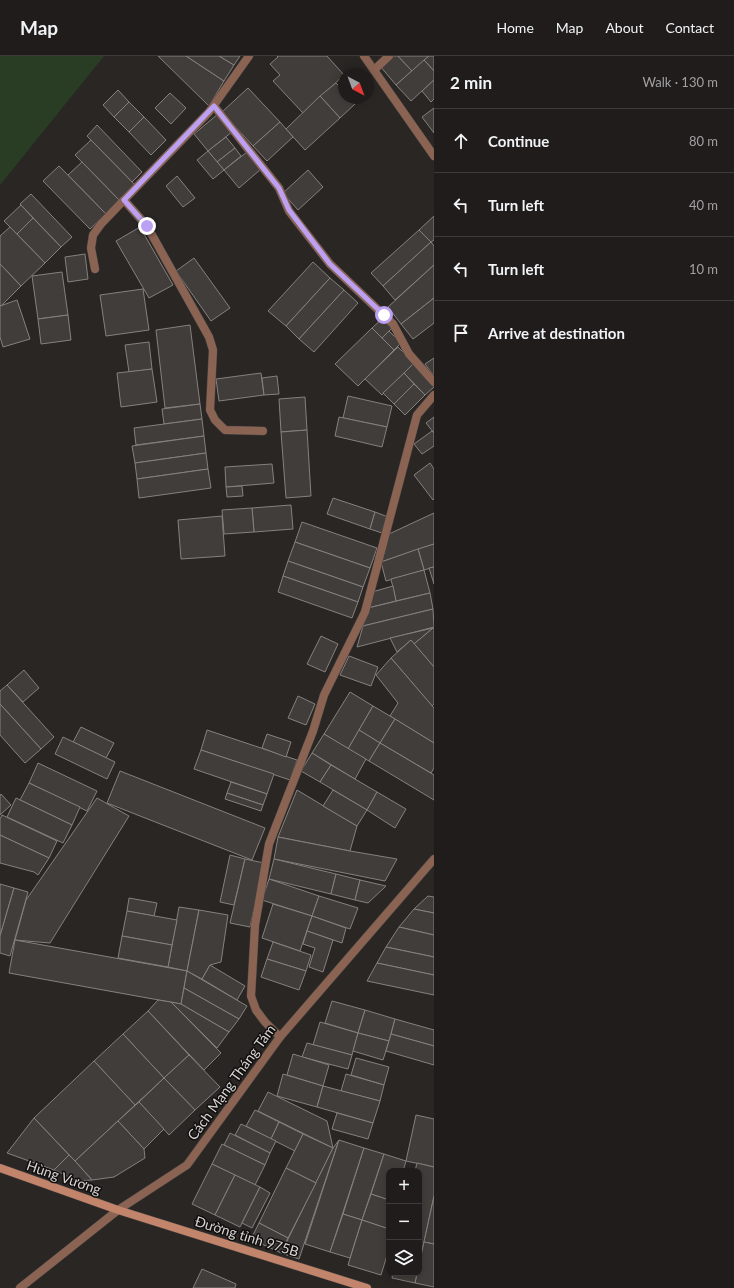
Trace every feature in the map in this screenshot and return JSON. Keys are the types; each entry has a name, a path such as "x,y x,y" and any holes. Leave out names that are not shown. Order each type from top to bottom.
{"main road":[{"name":"Hùng Vương","path":"0,1168 118,1210"},
{"name":"Đường tỉnh 975B","path":"118,1210 367,1288"}],"street":[{"path":"95,269 91,248 92,235 214,106 249,56"},
{"path":"364,56 373,68"},
{"path":"389,56 374,70 434,156"},
{"path":"214,106 279,188 289,210 330,264 392,324 410,354 434,382"},
{"path":"124,200 147,226 209,337 213,350 210,410 215,420 226,430 263,430"},
{"path":"280,1037 265,1022 256,1010 251,996 255,925 269,844 313,731 324,695 365,612 417,415 434,395"},
{"name":"Cách Mạng Tháng Tám","path":"20,1288 118,1210 187,1164 280,1037 434,859"}],"green space":[{"path":"0,56 104,56 0,185"}],"building":[{"path":"158,56 186,56 224,81 209,106"},
{"path":"186,56 219,56 234,65 224,81"},
{"path":"219,56 240,56 234,65"},
{"path":"277,56 327,56 338,68 338,81 303,113 273,81 280,75 270,64 278,57"},
{"path":"392,56 398,56 412,71 396,85 380,66"},
{"path":"398,56 429,56 412,71"},
{"path":"429,56 434,56 434,71 424,60"},
{"path":"424,60 434,71 434,80 411,101 396,85"},
{"path":"434,80 434,99 431,102 422,91"},
{"path":"336,83 338,85 338,104 355,104 340,118 320,96"},
{"path":"248,88 280,122 253,146 222,112"},
{"path":"118,90 129,102 114,117 103,105"},
{"path":"170,93 186,108 171,124 155,108"},
{"path":"320,96 340,118 305,150 286,129"},
{"path":"129,102 144,117 129,132 114,117"},
{"path":"434,108 434,133 422,117"},
{"path":"218,114 232,132 208,151 194,134"},
{"path":"144,117 166,140 151,155 129,132"},
{"path":"280,122 293,137 267,161 253,146"},
{"path":"97,125 142,172 132,182 87,136"},
{"path":"226,137 235,148 217,162 208,151"},
{"path":"91,140 135,185 119,200 75,155"},
{"path":"235,148 241,156 224,170 217,162"},
{"path":"208,151 224,170 213,179 197,160"},
{"path":"247,152 261,169 239,188 224,170"},
{"path":"82,162 119,200 106,214 68,175"},
{"path":"59,166 106,214 90,229 43,181"},
{"path":"308,170 323,187 298,210 283,193"},
{"path":"177,176 195,198 183,207 166,186"},
{"path":"31,194 72,237 61,247 20,204"},
{"path":"21,205 33,218 17,234 4,221"},
{"path":"434,216 434,240 431,242 419,230"},
{"path":"33,218 61,247 45,263 17,234"},
{"path":"10,227 45,263 21,286 0,264 0,236"},
{"path":"140,227 173,285 149,298 116,241"},
{"path":"419,230 431,242 383,286 371,273"},
{"path":"431,242 434,246 434,265 395,300 383,286"},
{"path":"85,254 88,279 68,282 65,257"},
{"path":"194,258 230,308 211,321 176,271"},
{"path":"313,262 330,278 286,326 268,311"},
{"path":"0,264 21,286 1,306 0,305"},
{"path":"434,265 434,298 401,324 388,307"},
{"path":"62,272 68,315 38,319 32,276"},
{"path":"330,278 344,290 299,339 286,326"},
{"path":"143,289 149,330 106,336 100,295"},
{"path":"344,290 358,303 314,352 299,339"},
{"path":"434,298 434,323 413,339 401,324"},
{"path":"17,300 30,339 3,347 0,337 0,306"},
{"path":"68,315 71,340 41,344 38,319"},
{"path":"383,318 392,328 382,338 372,328"},
{"path":"190,325 200,404 165,408 156,330"},
{"path":"372,328 394,350 358,386 335,364"},
{"path":"389,331 401,343 394,350 382,338"},
{"path":"149,342 152,369 129,372 125,345"},
{"path":"398,347 414,363 382,395 365,379"},
{"path":"434,358 434,376 425,364"},
{"path":"414,363 434,383 434,387 425,395 404,373"},
{"path":"152,369 157,402 121,407 117,373"},
{"path":"261,373 264,395 219,401 216,379"},
{"path":"404,373 414,384 394,404 383,393"},
{"path":"277,376 279,394 264,395 262,378"},
{"path":"414,384 425,395 405,415 394,404"},
{"path":"348,396 392,406 387,427 343,418"},
{"path":"305,397 307,430 281,432 279,399"},
{"path":"200,404 202,419 164,424 162,409"},
{"path":"339,417 387,427 382,447 335,436"},
{"path":"434,417 434,433 426,423"},
{"path":"202,419 204,436 136,445 134,428"},
{"path":"307,430 311,496 286,498 281,432"},
{"path":"432,431 434,433 434,446 422,454 414,444"},
{"path":"204,436 206,453 135,463 132,446"},
{"path":"206,453 208,469 137,479 135,463"},
{"path":"430,463 434,469 433,500 414,475"},
{"path":"272,464 274,483 226,487 225,467"},
{"path":"208,469 211,488 139,498 137,479"},
{"path":"242,486 243,496 227,497 226,487"},
{"path":"333,498 375,512 370,529 327,514"},
{"path":"291,505 293,529 254,532 252,508"},
{"path":"252,508 254,532 224,534 222,510"},
{"path":"375,512 388,517 382,533 370,529"},
{"path":"434,513 434,544 381,562 389,534"},
{"path":"222,516 225,556 181,559 178,520"},
{"path":"302,522 377,548 370,568 295,542"},
{"path":"295,542 370,568 363,587 288,561"},
{"path":"434,544 434,567 424,570 418,549"},
{"path":"418,549 424,570 386,581 381,562"},
{"path":"288,561 363,587 358,602 283,576"},
{"path":"434,567 434,584 429,568"},
{"path":"424,570 430,593 396,601 391,579"},
{"path":"283,576 358,602 352,618 278,592"},
{"path":"393,586 396,601 368,608 372,592"},
{"path":"430,593 433,609 363,626 368,608"},
{"path":"433,609 434,627 357,647 363,626"},
{"path":"433,628 414,644 411,640 397,652 390,638"},
{"path":"433,628 434,629 434,667 414,644"},
{"path":"321,636 338,644 325,672 307,664"},
{"path":"411,640 434,667 434,704 432,706 391,658"},
{"path":"349,656 378,667 371,686 340,675"},
{"path":"391,658 434,708 434,743 390,716 398,703 376,675"},
{"path":"24,670 39,688 23,702 7,685"},
{"path":"7,685 54,737 41,749 0,704 0,691"},
{"path":"350,692 373,706 348,749 324,734"},
{"path":"298,696 315,704 306,725 288,718"},
{"path":"0,704 41,749 25,763 0,735"},
{"path":"373,706 395,719 380,743 359,730"},
{"path":"395,719 434,743 434,768 431,773 380,743"},
{"path":"81,727 114,743 106,758 73,742"},
{"path":"207,730 297,760 290,780 201,750"},
{"path":"359,730 380,743 369,761 348,749"},
{"path":"267,734 291,742 286,757 262,748"},
{"path":"324,734 366,759 355,779 312,753"},
{"path":"63,737 115,762 107,779 55,754"},
{"path":"380,743 434,775 434,800 369,761"},
{"path":"201,750 274,774 267,794 194,769"},
{"path":"312,753 331,765 320,782 301,771"},
{"path":"38,763 97,791 87,811 29,783"},
{"path":"331,765 377,792 367,810 320,782"},
{"path":"120,771 265,828 252,860 107,803"},
{"path":"231,782 267,794 263,805 227,793"},
{"path":"29,783 80,807 72,825 20,800"},
{"path":"297,790 357,826 350,851 278,837"},
{"path":"333,790 367,810 357,826 323,806"},
{"path":"377,792 406,809 395,828 367,810"},
{"path":"227,793 263,805 261,811 225,799"},
{"path":"1,794 11,805 0,815 0,796"},
{"path":"16,798 72,825 63,843 7,817"},
{"path":"97,798 129,816 50,943 15,940 26,900"},
{"path":"2,815 57,841 49,858 0,835 0,819"},
{"path":"0,835 49,858 38,875 34,872 0,863"},
{"path":"278,837 397,859 385,881 274,859"},
{"path":"230,855 245,859 234,905 220,902"},
{"path":"245,859 264,863 250,927 230,923"},
{"path":"274,859 336,874 331,894 269,879"},
{"path":"336,874 360,880 355,900 331,894"},
{"path":"269,879 319,896 312,916 262,900"},
{"path":"360,880 386,886 368,903 355,900"},
{"path":"0,884 14,888 0,936"},
{"path":"14,888 28,892 10,956 0,953 0,936"},
{"path":"319,896 358,908 350,929 312,916"},
{"path":"428,896 434,897 434,913 414,909"},
{"path":"129,898 157,903 154,916 127,911"},
{"path":"273,904 312,916 300,951 262,938"},
{"path":"179,907 199,910 187,971 168,967"},
{"path":"414,909 434,913 434,935 399,927"},
{"path":"199,910 228,915 221,962 210,965 202,979 187,971"},
{"path":"127,911 177,920 172,945 122,936"},
{"path":"312,916 346,928 342,943 307,931"},
{"path":"399,927 434,935 434,957 386,947"},
{"path":"307,931 333,940 323,972 309,967 315,948 303,944"},
{"path":"122,936 172,945 168,967 118,958"},
{"path":"15,940 187,971 181,1004 9,973"},
{"path":"273,942 311,955 306,971 267,959"},
{"path":"386,947 434,957 434,975 377,963"},
{"path":"267,959 306,971 299,990 261,977"},
{"path":"377,963 434,975 434,995 367,981"},
{"path":"210,965 245,986 237,1000 202,979"},
{"path":"187,971 247,1006 239,1019 184,988"},
{"path":"184,988 239,1019 229,1032 181,1004"},
{"path":"158,1000 171,1002 221,1053 204,1070 148,1011"},
{"path":"332,1001 365,1010 358,1033 325,1023"},
{"path":"171,1002 181,1004 229,1032 217,1048"},
{"path":"365,1010 395,1019 389,1041 358,1033"},
{"path":"148,1011 189,1055 164,1078 123,1034"},
{"path":"395,1019 434,1030 434,1046 391,1034"},
{"path":"320,1022 358,1033 352,1055 313,1045"},
{"path":"358,1033 389,1041 383,1060 353,1051"},
{"path":"123,1034 164,1078 135,1105 94,1061"},
{"path":"391,1034 434,1046 434,1065 386,1051"},
{"path":"307,1043 352,1055 348,1069 302,1057"},
{"path":"293,1054 329,1065 323,1086 287,1075"},
{"path":"189,1055 220,1087 195,1110 164,1078"},
{"path":"356,1058 389,1067 384,1085 351,1075"},
{"path":"94,1061 135,1105 75,1161 34,1118"},
{"path":"283,1074 323,1086 317,1107 277,1096"},
{"path":"346,1074 384,1085 380,1101 341,1091"},
{"path":"164,1078 195,1110 169,1135 139,1102"},
{"path":"323,1086 380,1101 373,1123 317,1107"},
{"path":"268,1092 327,1121 333,1148 258,1111"},
{"path":"139,1102 164,1129 144,1149 118,1121"},
{"path":"255,1110 279,1122 271,1139 246,1126"},
{"path":"337,1113 373,1123 368,1139 332,1129"},
{"path":"416,1115 434,1119 434,1167 406,1161"},
{"path":"34,1118 69,1155 54,1170 7,1153"},
{"path":"118,1121 144,1149 145,1158 114,1177 92,1180 75,1161"},
{"path":"279,1122 303,1134 295,1151 271,1139"},
{"path":"241,1124 276,1141 270,1153 235,1135"},
{"path":"230,1133 270,1153 265,1165 224,1145"},
{"path":"303,1134 333,1148 316,1183 286,1168"},
{"path":"339,1140 299,1259 281,1253 333,1148"},
{"path":"339,1140 364,1148 330,1252 305,1244"},
{"path":"222,1144 265,1165 255,1185 212,1164"},
{"path":"364,1148 384,1154 362,1220 343,1214"},
{"path":"384,1154 406,1161 404,1168 386,1168 386,1199 371,1194"},
{"path":"69,1155 92,1180 77,1181 54,1170"},
{"path":"417,1163 434,1167 434,1196 422,1251 422,1168 416,1168"},
{"path":"212,1164 235,1175 215,1215 192,1204"},
{"path":"286,1168 316,1183 288,1238 259,1223"},
{"path":"235,1175 260,1187 240,1227 215,1215"},
{"path":"260,1187 270,1193 252,1228 242,1223"},
{"path":"371,1194 386,1199 386,1228 362,1220"},
{"path":"434,1196 434,1244 424,1242"},
{"path":"343,1214 362,1220 350,1258 330,1252"},
{"path":"362,1220 386,1228 386,1259 381,1275 348,1265"},
{"path":"259,1223 288,1238 281,1253 251,1239"},
{"path":"424,1242 434,1244 434,1287 415,1283 416,1276 422,1276 422,1251"},
{"path":"202,1269 236,1284 235,1288 193,1288"},
{"path":"392,1276 416,1276 415,1283 392,1278"}],"route":[{"path":"147,226 124,200 214,106 279,188 289,210 330,264 384,315"}]}
